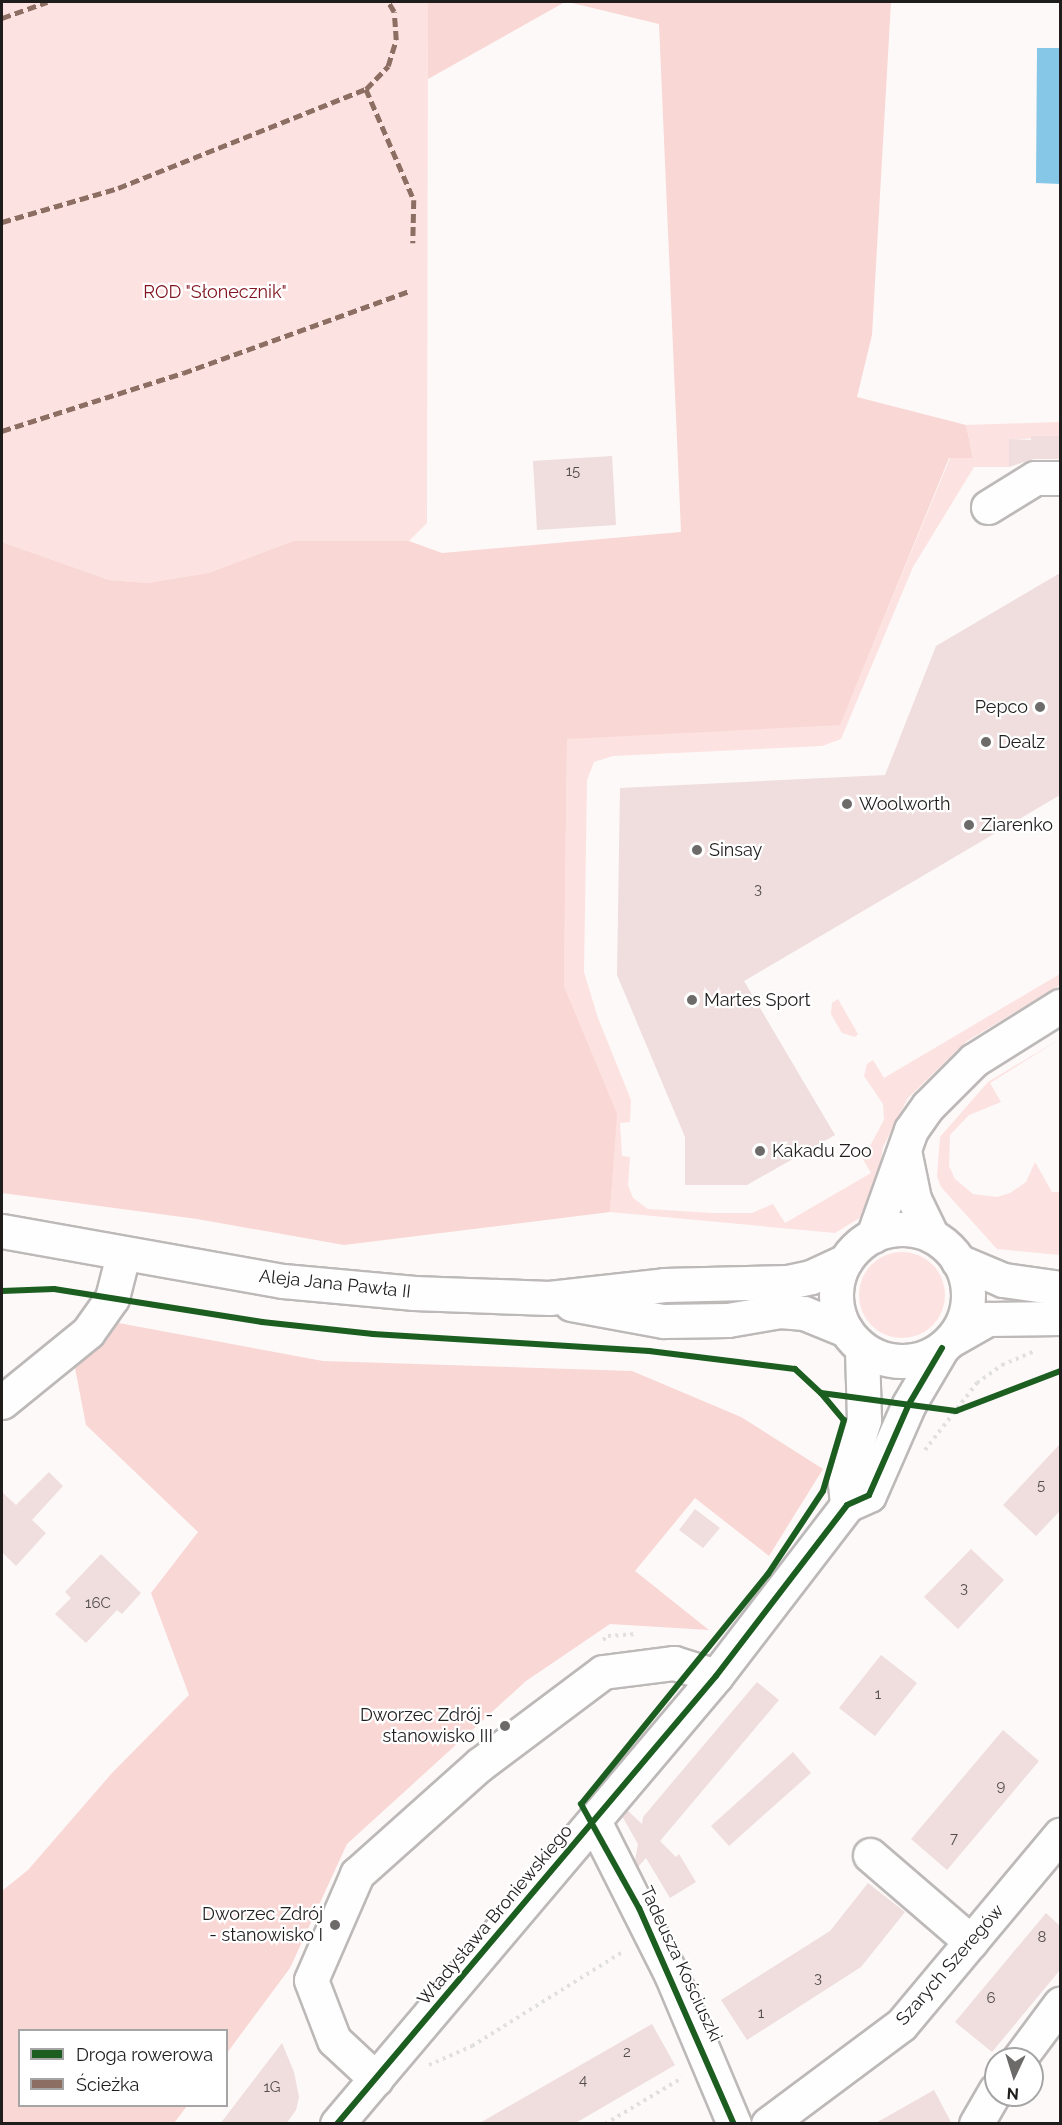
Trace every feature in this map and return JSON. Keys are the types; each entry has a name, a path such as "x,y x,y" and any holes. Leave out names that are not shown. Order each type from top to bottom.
{"street":[{"path":"988,507 1035,478 1060,478"},
{"path":"847,1505 845,1483 864,1420 854,1339 836,1295 846,1260 873,1236 916,1121 951,1081 996,1045 1060,1006"},
{"path":"905,1155 914,1199 932,1236 958,1260 1003,1280 1060,1288"},
{"path":"873,1236 908,1229 932,1236"},
{"name":"Aleja Jana Pawła II","path":"2,1231 123,1255 295,1282 414,1293 549,1298 664,1285 788,1282 811,1277 846,1260"},
{"path":"2,1402 88,1332 112,1298 123,1255"},
{"path":"947,1344 964,1319 968,1295 958,1260"},
{"name":"Aleja Jana Pawła II","path":"549,1298 605,1313 663,1321 728,1320 780,1311 804,1313 854,1339"},
{"path":"854,1339 884,1359 908,1361 947,1344 988,1319 1060,1318"},
{"name":"Władysława Broniewskiego","path":"337,2124 594,1821 647,1753 716,1676 847,1505 869,1495 909,1404 947,1344"},
{"path":"375,2079 334,2040 311,1980 357,1874 479,1765 603,1672 674,1664 716,1676"},
{"name":"Tadeusza Kościuszki","path":"594,1821 671,1974 734,2124"},
{"name":"Szarych Szeregów","path":"768,2124 901,2025 1060,1835"},
{"path":"870,1855 971,1942"},
{"path":"1028,2047 1060,2004"},
{"path":"976,2124 986,2107"}],"path":[{"path":"919,1457 977,1383 1002,1365 1038,1350"},
{"path":"909,1404 956,1410 977,1402"},
{"path":"425,2067 472,2046 626,1949"},
{"path":"605,2124 690,2073"}],"green space":[{"name":"ROD \"Słonecznik\"","path":"2,2 428,2 427,523 409,541 293,541 208,573 147,583 109,580 2,542"},
{"path":"1060,422 1060,436 1009,440 1009,467 974,467 913,567 841,739 822,746 613,756 594,762 587,780 584,972 598,1018 631,1100 630,1122 620,1123 622,1156 630,1157 628,1185 633,1198 648,1209 712,1213 752,1213 773,1204 785,1223 871,1173 860,1154 870,1146 884,1120 883,1104 864,1076 867,1064 873,1060 884,1078 1060,974 1060,985 967,1041 908,1098 883,1147 876,1194 866,1214 835,1233 610,1212 616,1114 564,986 567,738 840,724 950,458 973,457 966,425"},
{"path":"838,999 858,1034 855,1037 842,1033 831,1014 832,1003"},
{"path":"1060,1039 990,1083 1001,1102 969,1115 950,1135 949,1166 955,1179 973,1194 997,1197 1010,1193 1026,1182 1035,1162 1052,1192 1060,1192 1060,1255 997,1249 941,1187 937,1176 940,1137 988,1082"},
{"path":"902,1252 919,1255 933,1264 942,1278 945,1295 942,1312 933,1326 919,1335 902,1338 885,1335 871,1326 862,1312 859,1295 862,1278 871,1264 885,1255"}],"shaded area":[{"path":"428,2 565,2 428,79"},
{"path":"568,2 891,2 872,335 857,397 966,425 973,458 949,458 840,725 567,739 564,986 617,1114 610,1212 344,1245 197,1219 2,1193 2,542 109,580 147,583 208,573 293,541 409,541 442,553 681,532 659,24"},
{"path":"113,1322 323,1361 632,1371 741,1417 823,1469 769,1556 695,1498 635,1571 709,1630 610,1624 526,1681 347,1844 290,1968 228,2052 228,2029 18,2029 18,2107 186,2107 174,2123 2,2124 2,1891 28,1870 112,1773 189,1695 151,1593 198,1532 86,1425 75,1368"}],"water":[{"path":"1037,48 1060,48 1060,184 1036,183"}],"building":[{"path":"1031,436 1060,436 1060,459 1034,459 1009,467 1009,439 1031,440"},
{"path":"612,456 616,525 537,530 533,461"},
{"path":"1060,573 1060,795 744,981 835,1135 747,1185 685,1185 685,1137 617,975 620,788 885,775 936,646"},
{"path":"1060,1444 1060,1511 1036,1536 1003,1505"},
{"path":"49,1472 63,1486 32,1520 46,1533 16,1566 2,1552 2,1492 16,1505"},
{"path":"695,1509 720,1528 703,1548 679,1530"},
{"path":"971,1549 1004,1580 958,1629 924,1597"},
{"path":"101,1554 141,1593 122,1614 117,1610 86,1643 55,1614 71,1598 65,1592"},
{"path":"881,1655 917,1683 875,1736 839,1708"},
{"path":"757,1682 779,1700 660,1841 676,1857 679,1854 696,1882 670,1898 646,1858 638,1867 635,1860 638,1844 622,1816 627,1810 642,1824 643,1817"},
{"path":"1003,1730 1039,1761 947,1870 911,1839"},
{"path":"793,1752 811,1773 729,1846 711,1826"},
{"path":"868,1883 905,1912 861,1967 747,2040 721,2000 830,1931"},
{"path":"1046,1913 1060,1926 1060,1970 996,2047 986,2047 955,2022"},
{"path":"652,2024 675,2065 574,2124 478,2124"},
{"path":"282,2043 294,2072 299,2097 296,2110 286,2124 220,2124"},
{"path":"934,2090 952,2124 874,2124"}],"marked path":[{"path":"2,18 47,2"},
{"path":"2,222 118,188 366,89 388,66 396,40 394,12 388,2"},
{"path":"366,89 414,200 413,243"},
{"path":"2,431 183,373 410,291"}],"cycle path":[{"path":"2,1291 54,1289 262,1322 373,1334 649,1351 795,1369 821,1393 844,1420 823,1491 768,1574 581,1804 639,1908 734,2124"},
{"path":"337,2124 716,1676 847,1505 869,1495 909,1404 942,1348"},
{"path":"821,1393 956,1411 1060,1371"}],"place":[{"name":"Pepco","path":"1040,707"},
{"name":"Dealz","path":"986,742"},
{"name":"Woolworth","path":"847,804"},
{"name":"Ziarenko","path":"969,825"},
{"name":"Sinsay","path":"697,850"},
{"name":"Martes Sport","path":"692,1000"},
{"name":"Kakadu Zoo","path":"760,1151"},
{"name":"Dworzec Zdrój - stanowisko III","path":"505,1726"},
{"name":"Dworzec Zdrój - stanowisko I","path":"335,1925"}]}
